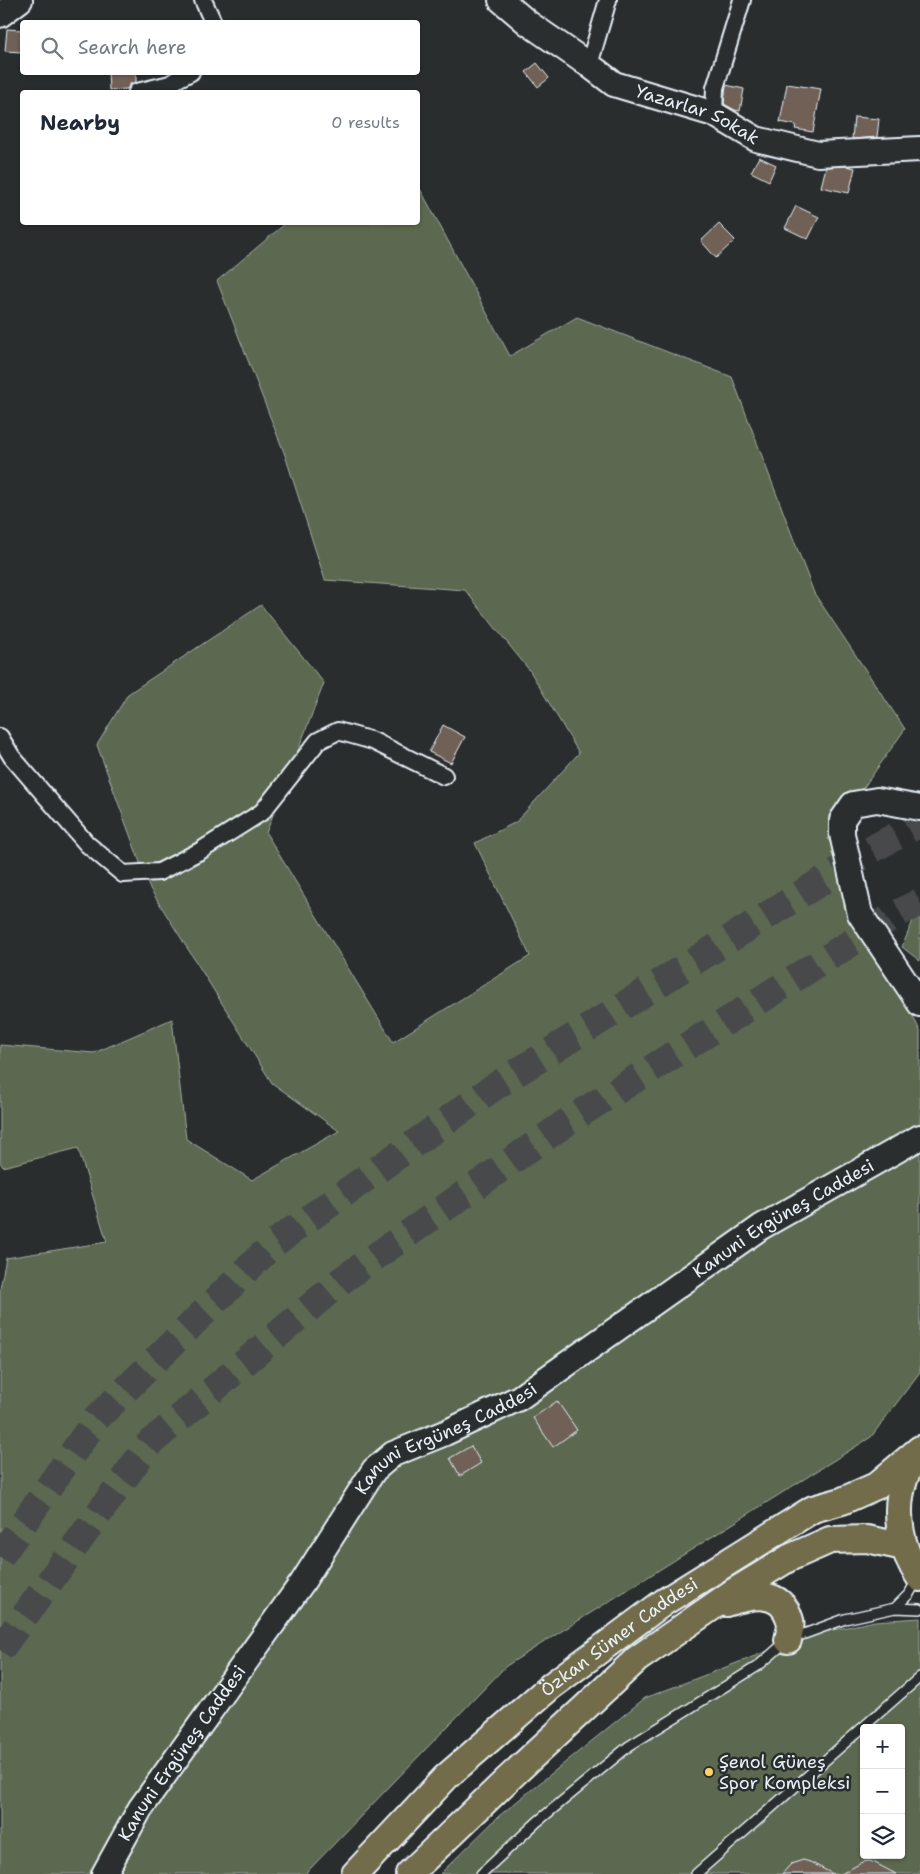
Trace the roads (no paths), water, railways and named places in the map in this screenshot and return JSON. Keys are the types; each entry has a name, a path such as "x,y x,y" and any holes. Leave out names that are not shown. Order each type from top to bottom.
{"main road":[{"name":"Özkan Sümer Caddesi","path":"919,1450 904,1480 898,1514 904,1547 919,1578"},
{"name":"Özkan Sümer Caddesi","path":"355,1874 446,1777 551,1686 672,1597 812,1508 842,1501 876,1486 919,1450"},
{"name":"Özkan Sümer Caddesi","path":"409,1874 637,1659 713,1606 789,1558 830,1540 867,1539 904,1547"},
{"path":"713,1606 751,1596 772,1597 782,1605 790,1621 788,1640"}],"street":[{"path":"0,15 20,0"},
{"path":"204,0 212,20"},
{"name":"Yazarlar Sokak","path":"501,0 528,23 614,84 714,114 756,139 818,154 920,149"},
{"path":"589,65 608,0"},
{"path":"714,114 715,88 742,0"},
{"path":"145,90 170,84 185,75"},
{"path":"0,737 12,757 86,844 123,874 159,872 200,851 262,812 318,741 338,732 372,742 444,776"},
{"path":"919,808 878,800 853,804 842,820 842,834 860,914 920,1004"},
{"name":"Kanuni Ergüneş Caddesi","path":"104,1874 140,1809 302,1583 374,1470 393,1454 445,1433 519,1398 761,1227 920,1137"}],"lane":[{"path":"896,1608 909,1594 919,1578"},
{"path":"481,1874 536,1822 629,1746 758,1666 788,1640 845,1619 896,1608 920,1609"},
{"path":"696,1874 920,1677"}],"tunnel":[{"path":"0,1557 97,1418 273,1244 494,1087 876,847 920,823"},
{"path":"0,1650 149,1444 342,1280 567,1122 895,915 920,902"}],"place":[{"name":"Şenol Güneş Spor Kompleksi","path":"709,1772"}]}
